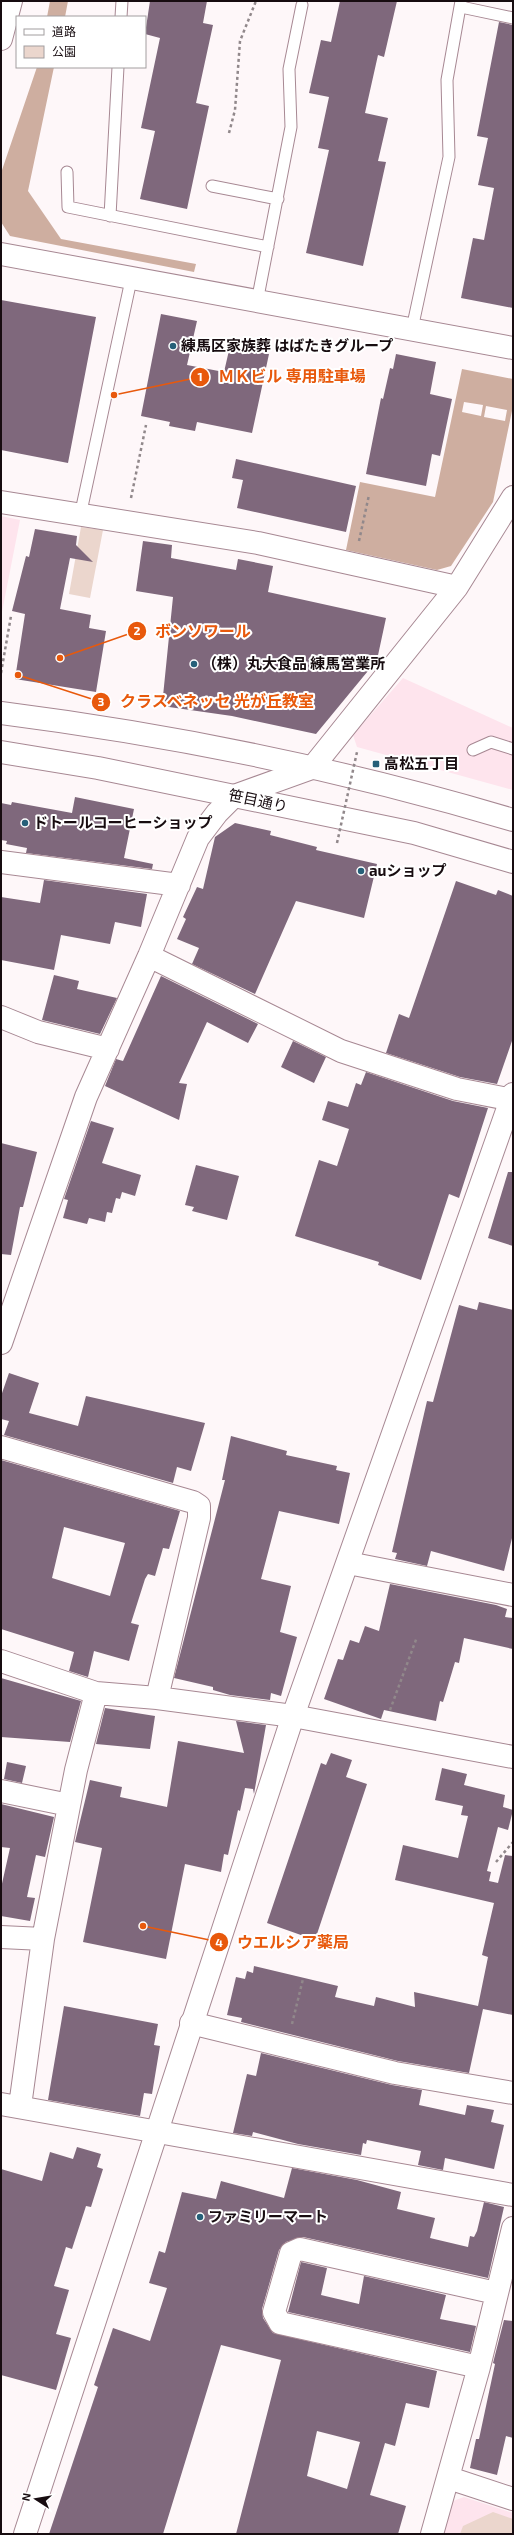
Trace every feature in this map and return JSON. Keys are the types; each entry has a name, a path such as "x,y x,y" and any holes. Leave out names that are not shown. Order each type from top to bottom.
{"street":[{"path":"1,39 11,1"},
{"path":"1,254 131,280 513,348"},
{"path":"1,1343 9,1294 86,1097 149,956 198,838 217,813 234,796 312,768 457,587 513,498"},
{"path":"1,502 80,516 258,542 457,587"},
{"path":"1,713 123,730 312,768 452,802 513,820"},
{"name":"笹目通り","path":"1,752 98,768 414,833 513,862"},
{"path":"1,862 179,885"},
{"path":"25,2534 191,2023 293,1716 512,1098 457,1089 341,1051 149,956"},
{"path":"1,1017 38,1032 108,1049"},
{"path":"1,1447 193,1502 200,1506 200,1518 157,1698"},
{"path":"348,1563 513,1594"},
{"path":"1,1661 96,1693 157,1698 293,1716 513,1757"},
{"path":"96,1693 76,1770 11,2105 513,2195"},
{"path":"1,1791 69,1805"},
{"path":"1,1937 43,1939"},
{"path":"191,2023 395,2073 513,2093"},
{"path":"432,2534 479,2367 513,2228"},
{"path":"479,2367 280,2323 274,2312 291,2253 300,2249 496,2293"},
{"path":"449,2478 513,2499"}],"lane":[{"path":"121,16 122,1"},
{"path":"412,329 449,157 447,80 461,4 513,18"},
{"path":"257,302 291,127 289,69 302,5"},
{"path":"110,216 118,68"},
{"path":"67,172 68,207 268,247"},
{"path":"212,186 278,200"},
{"path":"80,516 131,280"},
{"path":"474,750 491,742 513,749"}],"path":[{"path":"230,133 235,110 240,41 256,1"},
{"path":"126,522 146,425"},
{"path":"355,563 369,495"},
{"path":"1,673 11,616"},
{"path":"337,843 357,752"},
{"path":"381,1733 417,1636"},
{"path":"496,1862 513,1842"},
{"path":"286,2046 303,1979"}],"shaded area":[{"path":"50,1 68,1 65,16 47,16"},
{"path":"37,68 54,68 28,191 61,239 196,264 194,272 10,236 1,222 1,173"},
{"path":"462,369 513,379 513,406 493,502 451,566 437,570 346,550 360,482 435,497","holes":["464,402 483,405 481,416 462,412","486,406 507,410 505,421 484,417"]},
{"path":"1,516 20,520 1,617"},
{"path":"403,678 513,728 513,790 357,747 353,735"},
{"path":"464,2497 513,2513 513,2534 443,2534 453,2501"}],"green space":[{"path":"81,527 103,530 90,598 69,594"},
{"path":"493,2512 513,2519 513,2534 460,2534 463,2526"}],"building":[{"path":"150,1 207,1 203,23 213,25 196,103 209,106 187,209 140,199 155,131 141,128 160,38 146,34"},
{"path":"340,1 397,1 384,57 378,55 365,113 388,118 378,161 386,162 363,266 306,253 329,150 318,148 329,97 309,93 321,40 331,42"},
{"path":"499,22 513,25 513,308 461,298 473,238 484,240 494,188 478,185 488,138 477,136"},
{"path":"1,300 96,317 68,463 1,450"},
{"path":"161,314 197,321 187,365 224,372 230,346 269,354 252,433 197,422 195,431 169,426 170,422 141,416"},
{"path":"396,354 436,362 430,394 452,399 440,456 432,454 426,486 366,474 381,398 383,399 390,368 393,369"},
{"path":"236,459 356,486 346,532 237,508 243,480 232,478"},
{"path":"35,529 77,536 76,545 93,562 70,558 60,609 91,615 89,628 106,631 96,692 15,679 25,614 12,611 26,556 29,557"},
{"path":"143,541 172,545 171,558 236,570 238,559 273,566 268,592 386,618 377,660 316,734 232,716 162,706 173,597 136,591"},
{"path":"75,797 134,809 124,858 153,864 152,869 26,853 27,848 6,844 7,841 1,840 1,803 11,805 12,802 72,813"},
{"path":"235,823 271,831 270,835 317,847 316,850 377,864 364,918 296,901 255,994 192,964 199,948 177,939 186,919 183,917 197,887 203,889 215,837"},
{"path":"44,880 147,894 141,927 115,922 110,944 61,935 54,970 1,960 1,897 40,903"},
{"path":"456,881 496,895 498,890 513,896 513,1038 497,1084 460,1077 386,1053 399,1014 409,1018"},
{"path":"54,975 79,981 77,989 117,998 100,1034 42,1020"},
{"path":"161,976 258,1024 248,1043 207,1022 179,1083 187,1084 179,1120 105,1086 116,1059 123,1061"},
{"path":"293,1041 326,1057 314,1083 281,1067"},
{"path":"366,1072 453,1101 488,1108 459,1198 449,1194 421,1280 378,1265 379,1262 295,1236 319,1160 337,1166 349,1129 322,1120 328,1101 348,1107 356,1083 361,1085"},
{"path":"91,1121 114,1128 102,1163 141,1175 135,1196 122,1192 120,1199 116,1198 112,1213 107,1212 105,1222 89,1218 87,1224 63,1218 68,1200 64,1199"},
{"path":"1,1143 37,1152 23,1207 20,1207 11,1255 1,1254"},
{"path":"196,1165 239,1176 227,1220 192,1211 194,1207 185,1205"},
{"path":"508,1172 513,1172 513,1246 488,1238"},
{"path":"479,1302 513,1310 513,1534 504,1571 431,1551 427,1566 395,1559 397,1553 392,1552 427,1401 433,1402 459,1305 477,1310"},
{"path":"9,1373 39,1383 29,1413 78,1426 86,1396 205,1423 191,1471 177,1467 173,1483 4,1435 9,1421 1,1419 1,1396"},
{"path":"231,1436 287,1451 286,1455 337,1466 336,1470 350,1473 339,1524 279,1511 261,1579 291,1586 280,1632 297,1637 281,1696 271,1693 270,1700 230,1695 213,1690 213,1687 174,1678 225,1480 222,1480"},
{"path":"1,1460 180,1511 169,1549 163,1548 155,1576 148,1574 145,1579 131,1623 139,1625 129,1661 94,1651 88,1677 69,1671 74,1652 1,1629","holes":["64,1527 125,1543 110,1596 52,1578"]},
{"path":"390,1584 496,1605 507,1609 505,1617 513,1618 513,1649 464,1638 459,1663 455,1662 443,1702 440,1701 436,1721 384,1710 381,1719 324,1699 338,1659 343,1660 350,1640 359,1643 365,1626 379,1631"},
{"path":"1,1678 81,1701 70,1742 1,1737"},
{"path":"105,1708 155,1716 150,1749 96,1744"},
{"path":"236,1721 266,1725 254,1794 253,1789 245,1788 240,1811 238,1810 228,1855 224,1854 221,1872 185,1864 166,1959 83,1942 102,1848 75,1842 90,1780 122,1787 120,1797 167,1807 178,1741 244,1753"},
{"path":"331,1753 352,1760 346,1777 367,1784 315,1940 267,1923 321,1763 326,1765"},
{"path":"7,1762 26,1766 22,1783 4,1779"},
{"path":"442,1768 467,1774 464,1785 505,1795 503,1807 513,1810 508,1830 498,1827 487,1871 491,1872 489,1881 498,1883 505,1855 513,1856 513,2015 483,2009 469,2073 398,2061 241,2022 242,2018 227,2015 236,1977 245,1979 247,1971 253,1973 254,1966 338,1986 335,1997 374,2006 376,1997 415,2007 414,1992 478,2006 488,1957 482,1955 494,1903 395,1880 403,1845 458,1858 468,1816 461,1815 463,1806 435,1800"},
{"path":"1,1804 54,1817 45,1857 36,1855 27,1897 35,1898 30,1921 1,1916 1,1888 10,1848 1,1847"},
{"path":"64,2006 158,2024 154,2045 160,2046 152,2094 144,2093 140,2116 48,2100"},
{"path":"261,2053 392,2085 422,2090 419,2105 465,2115 467,2105 494,2110 491,2122 504,2125 494,2169 445,2158 443,2170 418,2165 421,2151 367,2140 366,2144 363,2143 361,2155 298,2144 253,2132 252,2136 233,2133 247,2074 256,2076"},
{"path":"77,2147 101,2154 97,2167 103,2169 91,2207 86,2206 72,2249 66,2247 54,2286 69,2290 56,2334 71,2338 56,2390 1,2375 1,2169 42,2181 50,2152 73,2159"},
{"path":"292,2168 357,2180 401,2192 397,2209 435,2218 430,2238 468,2247 470,2236 474,2237 477,2231 484,2202 504,2207 488,2278 303,2237 286,2242 279,2250 262,2309 263,2318 273,2333 437,2371 429,2408 406,2403 395,2446 385,2443 370,2495 406,2506 398,2534 236,2534 281,2360 221,2345 163,2534 49,2534 98,2387 94,2385 113,2328 150,2341 167,2288 149,2283 159,2251 165,2253 182,2192 216,2199 221,2181 284,2198","holes":["317,2431 360,2442 347,2489 307,2476"]},
{"path":"301,2262 327,2268 321,2295 359,2304 364,2276 446,2295 440,2319 476,2326 470,2352 288,2312"},
{"path":"504,2320 513,2321 513,2438 506,2436 497,2475 470,2468 476,2439 479,2439 495,2364 493,2363"}],"place":[{"name":"練馬区家族葬 はばたきグループ","path":"173,346"},
{"name":"ＭＫビル 専用駐車場","path":"114,395"},
{"name":"ボンソワール","path":"60,658"},
{"name":"（株）丸大食品 練馬営業所","path":"194,664"},
{"name":"クラスベネッセ 光が丘教室","path":"18,675"},
{"name":"高松五丁目","path":"376,764"},
{"name":"ドトールコーヒーショップ","path":"25,823"},
{"name":"auショップ","path":"361,871"},
{"name":"ウエルシア薬局","path":"143,1926"},
{"name":"ファミリーマート","path":"200,2217"}]}
